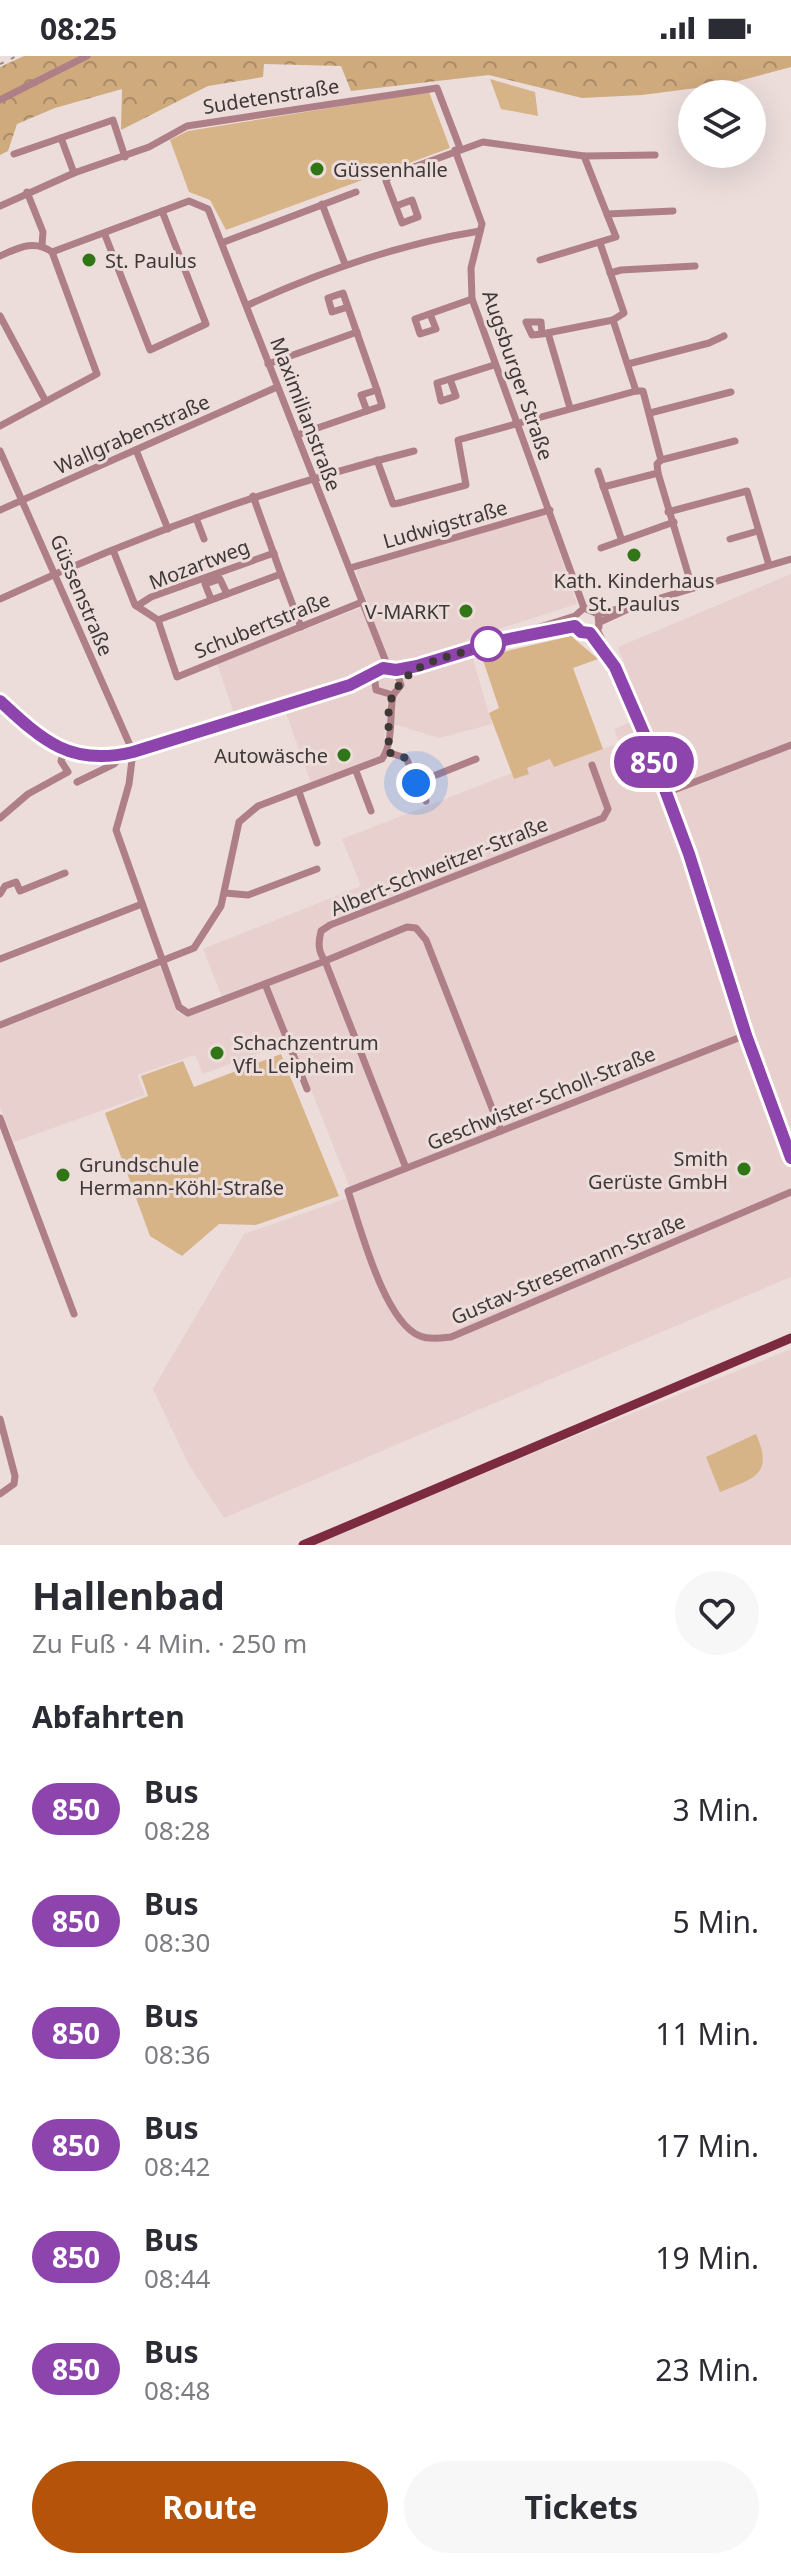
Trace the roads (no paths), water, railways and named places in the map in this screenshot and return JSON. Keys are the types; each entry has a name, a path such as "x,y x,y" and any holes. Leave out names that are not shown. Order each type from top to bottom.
{"main road":[{"path":"303,1545 791,1338"}],"street":[{"path":"0,100 87,56"},
{"name":"Augsburger Straße","path":"437,88 479,213 480,231 471,268 472,299 584,608"},
{"name":"Sudetenstraße","path":"0,206 74,173 125,157 187,126 437,88"},
{"path":"14,154 113,120 125,157"},
{"path":"61,138 74,173"},
{"path":"396,206 386,181 389,176 457,149 494,142 584,156 655,155"},
{"path":"540,260 616,237 584,156"},
{"path":"27,192 43,232 42,245"},
{"path":"224,242 356,192"},
{"name":"Maximilianstraße","path":"162,211 189,201 208,209 224,242 268,364 350,568 385,670 401,680"},
{"path":"322,204 345,264"},
{"path":"52,252 105,235 162,211 206,324 150,350 105,235"},
{"path":"607,214 673,211"},
{"path":"248,305 345,264 436,239 480,231"},
{"path":"570,408 545,334 613,320 624,313 600,243"},
{"path":"0,256 22,246 42,245 52,252 97,374 0,426"},
{"path":"610,273 695,266"},
{"path":"430,314 472,299"},
{"path":"297,435 382,406 348,307"},
{"path":"0,316 45,400"},
{"path":"613,320 636,391"},
{"path":"268,364 357,332"},
{"path":"628,364 709,343 724,336"},
{"path":"450,379 494,365"},
{"name":"Wallgrabenstraße","path":"0,510 277,387"},
{"path":"367,411 361,395 377,390"},
{"path":"377,460 393,504 466,485 458,440 636,391 643,391 661,460"},
{"path":"650,413 731,392"},
{"path":"692,587 674,522 668,512 657,464 661,460 735,441"},
{"path":"136,450 168,529"},
{"name":"Güssenstraße","path":"0,451 133,752"},
{"path":"0,599 56,573 253,496 313,476 414,451"},
{"path":"598,471 621,538"},
{"path":"603,487 658,473"},
{"path":"668,512 747,491 769,565"},
{"path":"253,496 301,627"},
{"name":"Ludwigstraße","path":"350,568 550,510"},
{"path":"196,518 204,539"},
{"path":"601,548 621,538 674,522"},
{"path":"730,539 758,531"},
{"path":"113,550 137,606 158,620 281,574"},
{"name":"Mozartweg","path":"137,606 151,597 274,553"},
{"path":"575,616 575,626 581,632 637,605 791,559"},
{"path":"211,599 205,584 220,579 227,594"},
{"name":"Schubertstraße","path":"158,620 177,677 362,602"},
{"path":"499,641 511,634 575,616 584,608 596,624 689,854 746,1035 790,1152"},
{"path":"0,701 64,751 100,759 123,755 350,685 385,670 417,666 499,641 575,626"},
{"path":"0,1025 194,948 213,924 225,893 235,834 244,815 377,762 387,752 393,695 401,680 417,666"},
{"path":"374,687 385,670"},
{"path":"350,685 374,687 382,695 389,715"},
{"path":"382,695 393,695"},
{"path":"666,793 791,745"},
{"path":"0,818 28,794 68,772 61,761 64,751"},
{"path":"133,752 129,784 116,830 179,1007 188,1013 407,927 422,933 501,1131"},
{"path":"387,752 406,758 426,801"},
{"path":"77,782 114,764 123,755"},
{"path":"416,783 476,759"},
{"name":"Albert-Schweitzer-Straße","path":"325,961 320,953 319,940 321,931 330,925 603,818 608,809 592,765"},
{"path":"356,771 371,811"},
{"path":"299,792 317,843"},
{"path":"225,893 248,895 317,869"},
{"path":"2,893 5,886 16,882 20,891 65,873"},
{"path":"0,959 142,904"},
{"path":"325,961 406,1168"},
{"path":"265,984 307,1089"},
{"name":"Geschwister-Scholl-Straße","path":"348,1191 746,1035"},
{"path":"0,1118 74,1314"},
{"name":"Gustav-Stresemann-Straße","path":"348,1191 390,1306 402,1323 419,1336 439,1338 451,1337 791,1192"},
{"path":"0,1419 15,1476 14,1484 0,1494"}],"railway":[{"path":"0,64 17,56"}],"place":[{"name":"Güssenhalle","path":"317,169"},
{"name":"St. Paulus","path":"89,260"},
{"name":"Kath. Kinderhaus St. Paulus","path":"634,555"},
{"name":"V-MARKT","path":"466,611"},
{"name":"Autowäsche","path":"344,755"},
{"name":"Schachzentrum VfL Leipheim","path":"217,1053"},
{"name":"Smith Gerüste GmbH","path":"744,1169"},
{"name":"Grundschule Hermann-Köhl-Straße","path":"63,1175"}]}
